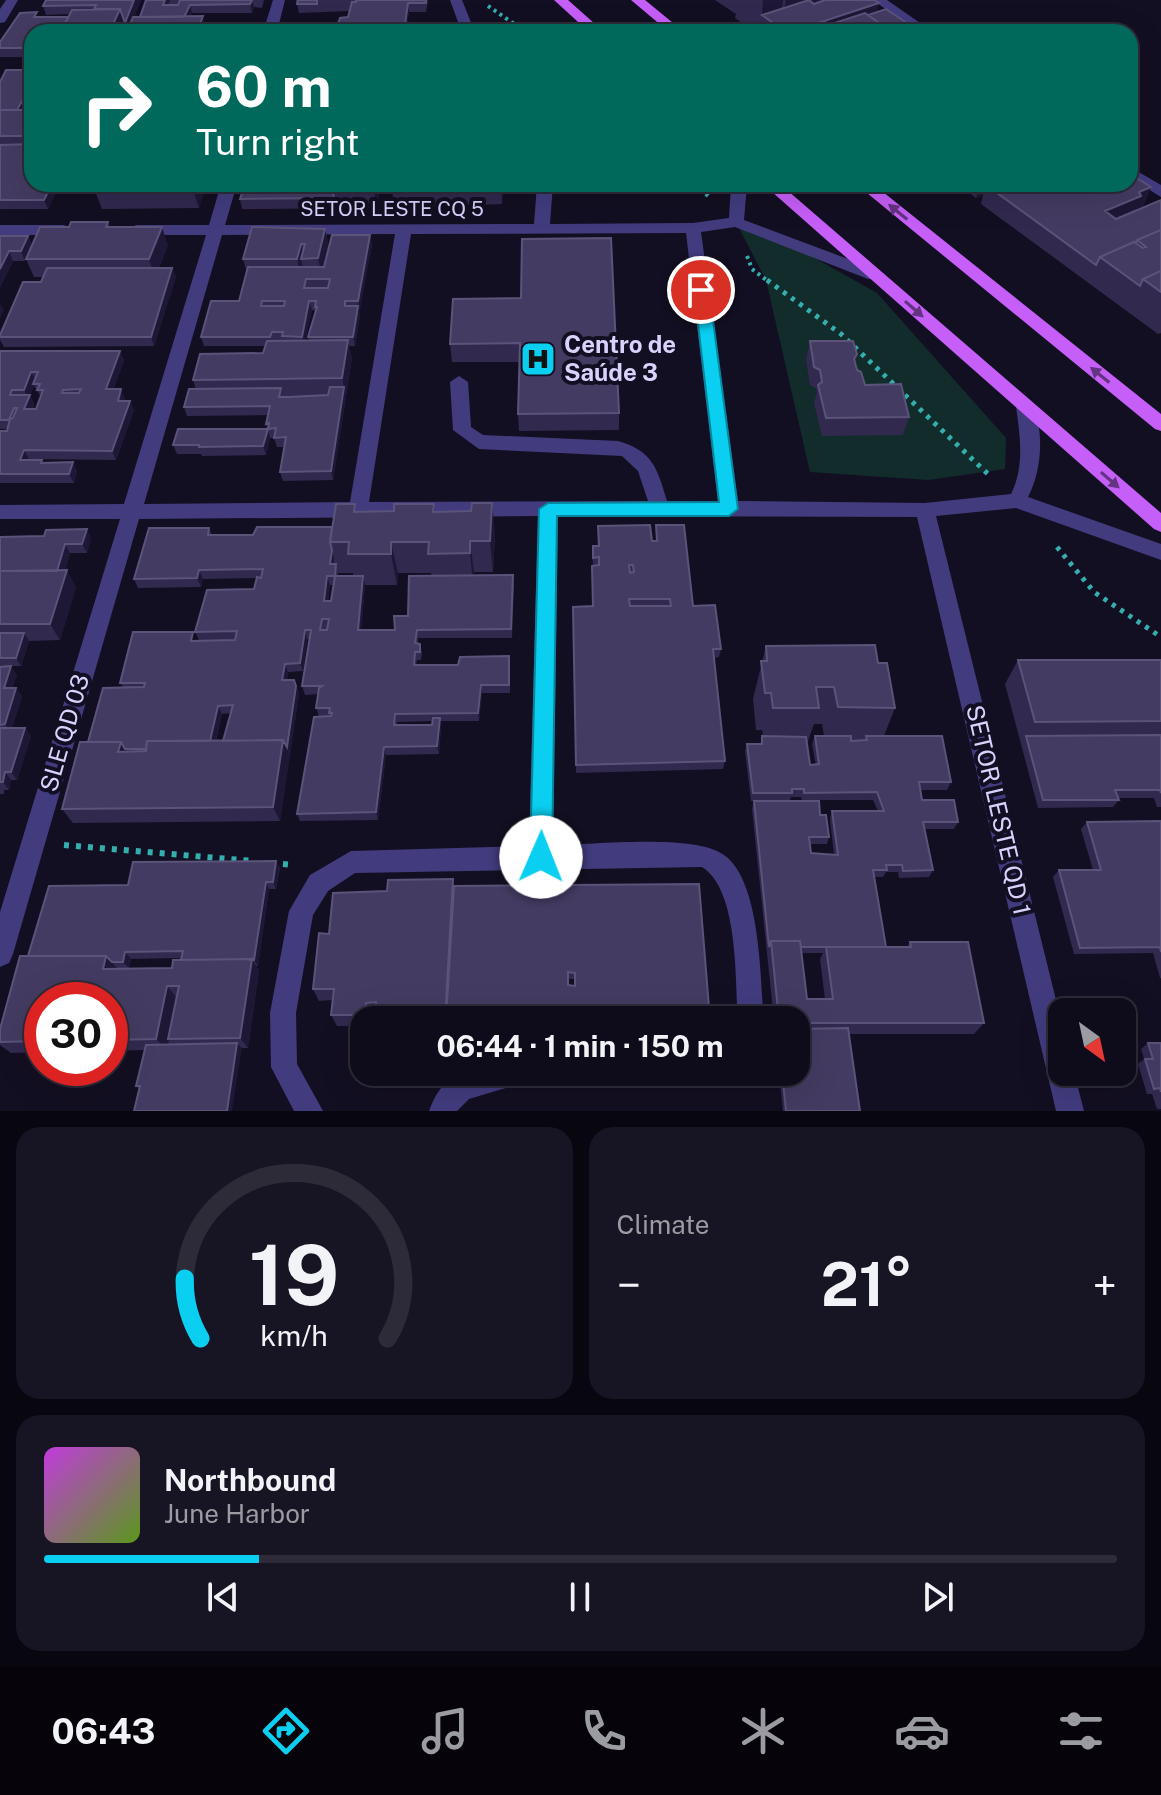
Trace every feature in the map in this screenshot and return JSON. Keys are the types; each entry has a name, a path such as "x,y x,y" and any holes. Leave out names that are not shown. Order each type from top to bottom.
{"main road":[{"path":"560,0 588,24"},
{"path":"637,0 667,24"},
{"path":"780,192 1161,524"},
{"path":"874,192 1161,424"}],"street":[{"path":"0,19 12,0"},
{"path":"272,24 279,0"},
{"path":"456,0 464,24"},
{"path":"879,0 914,24"},
{"path":"1138,176 1161,192"},
{"name":"SLE QD 03","path":"0,954 227,192"},
{"path":"542,227 544,192"},
{"path":"738,192 736,222 874,275"},
{"name":"SETOR LESTE CQ 5","path":"123,230 693,228 736,222"},
{"path":"693,228 729,509"},
{"path":"358,510 404,229"},
{"path":"0,230 77,230"},
{"path":"459,382 462,430 474,441 633,451 644,462 660,508"},
{"path":"1017,501 1027,484 1032,462 1025,406"},
{"path":"0,512 660,508 925,510 1017,501 1161,552"},
{"path":"541,857 548,509"},
{"name":"SETOR LESTE QD 1","path":"925,510 1070,1111"},
{"path":"309,1111 284,1067 283,1013 301,911 319,883 351,862 704,856 720,866 731,883 738,906 749,1006"},
{"path":"443,1111 447,1099 466,1086"}],"path":[{"path":"479,0 514,24"},
{"path":"704,192 736,222 752,269 841,334 948,439 1017,501"},
{"path":"1056,546 1094,592 1161,637"},
{"path":"33,842 338,869"}],"green space":[{"path":"736,222 795,247 877,293 1006,438 1005,469 928,480 810,472 766,280"}],"building":[{"path":"46,0 134,0 125,23 120,9 94,9 96,5 43,6"},
{"path":"146,0 165,0 163,5 178,5 180,0 252,0 250,4 190,5 184,17 140,17"},
{"path":"298,0 317,0 317,4 297,4"},
{"path":"426,0 426,3 408,3 405,24 338,24 340,18 348,17 352,2"},
{"path":"809,0 814,4 825,0 874,0 879,3 815,24 775,24 762,15"},
{"path":"120,9 113,24 65,24 72,10"},
{"path":"886,9 908,24 881,24 868,15"},
{"path":"37,12 34,17 68,17 65,24 24,24 24,48 0,48 0,42 20,13"},
{"path":"865,13 881,24 831,24"},
{"path":"203,16 200,24 130,24 133,17"},
{"path":"6,70 24,70 24,98 17,110 0,110 0,82"},
{"path":"0,110 24,110 24,136 0,136"},
{"path":"24,144 24,192 48,192 44,200 0,200 0,145"},
{"path":"1138,179 1151,187 1139,192 1141,196 1105,211 1116,219 1161,200 1161,230 1100,257 1096,265 996,192 1138,192"},
{"path":"242,192 333,192 334,198 240,199"},
{"path":"71,222 108,222 106,227 162,227 149,259 26,259 40,227 69,227"},
{"path":"252,227 325,229 318,258 301,259 305,244 301,244 297,259 243,259"},
{"path":"1161,230 1161,271 1143,279 1140,286 1100,257 1134,242 1146,247 1137,240"},
{"path":"332,235 370,235 358,301 345,301 345,306 358,306 353,337 308,337 317,307 316,301 309,301 302,337 272,332 270,337 201,337 211,301 239,301 248,267 324,267","holes":["306,279 330,279 328,288 304,288","262,301 285,301 284,306 261,306"]},
{"path":"0,236 28,236 21,251 9,251 0,269"},
{"path":"611,238 619,413 518,414 520,343 450,344 453,299 521,298 522,239"},
{"path":"47,268 172,268 151,337 0,337 23,282 41,282"},
{"path":"1161,271 1161,292 1143,279"},
{"path":"348,340 342,378 193,380 200,354 263,353 267,341"},
{"path":"810,341 853,341 857,370 861,372 865,385 901,384 909,417 826,418 818,385 822,382 820,370 814,367"},
{"path":"0,351 120,351 106,389 121,389 118,401 130,401 112,451 24,450 20,460 73,462 69,474 0,474 0,431 7,431 17,408 14,408 9,420 0,420","holes":["31,372 38,372 33,384 40,384 37,390 43,390 36,409 24,409 30,395 10,395 12,390 24,390","81,389 79,393 62,393 63,390"]},
{"path":"330,387 344,387 331,471 280,472 286,437 274,438 276,428 268,429 269,423 266,424 270,406 184,407 189,389 281,388 279,397 289,397 328,395"},
{"path":"178,429 268,429 263,446 199,447 173,445"},
{"path":"472,503 492,503 490,541 470,541 470,553 428,554 429,542 391,542 391,554 348,554 349,542 330,542 336,504 355,504 354,512 394,511 394,504 434,504 433,512 471,511"},
{"path":"650,525 652,541 657,541 656,525 684,525 693,606 715,605 721,649 713,649 725,761 576,765 573,607 593,606 592,566 599,565 599,557 593,558 593,546 599,546 598,526","holes":["629,599 670,599 671,606 630,606"]},
{"path":"257,527 332,527 330,564 336,564 335,576 363,576 358,630 395,630 394,616 408,616 409,576 513,575 511,629 417,630 415,643 420,644 420,652 415,652 414,665 458,665 460,657 509,656 509,685 481,685 478,713 395,714 394,725 432,725 433,718 440,718 437,746 384,747 376,812 297,814 314,717 331,716 332,713 329,713 330,708 316,708 322,686 302,686 311,630 305,630 300,663 285,664 282,680 294,680 296,686 287,747 283,740 223,741 233,705 218,706 210,741 147,741 146,749 125,749 121,742 88,742 103,688 144,687 145,683 120,683 133,632 193,632 191,641 235,640 237,631 195,632 207,590 254,589 257,577 261,578 263,569 199,570 197,578 134,579 149,528 209,528 208,535 253,535","holes":["327,576 335,576 331,601 324,601","322,619 329,619 327,630 320,630"]},
{"path":"87,529 82,544 65,544 57,571 0,571 0,537 44,536 46,530"},
{"path":"67,570 50,624 0,624 0,571"},
{"path":"0,633 24,633 16,658 0,658"},
{"path":"875,645 878,663 887,663 895,708 838,707 834,687 816,687 819,708 773,708 771,693 765,693 761,661 767,661 766,646"},
{"path":"1018,660 1161,660 1161,721 1035,722"},
{"path":"11,666 4,688 16,688 5,724 0,725 0,667"},
{"path":"0,728 25,728 11,772 5,772 3,782 0,782"},
{"path":"1161,735 1161,793 1160,790 1115,790 1119,800 1043,800 1026,736"},
{"path":"762,736 806,737 810,765 819,764 815,736 851,736 851,741 867,740 866,736 942,736 951,782 919,782 922,800 954,800 958,822 923,822 933,870 903,871 902,865 886,865 887,870 873,870 886,947 801,947 800,941 771,941 769,947 754,801 819,801 820,815 826,815 829,837 809,837 811,853 823,854 838,855 832,811 884,811 877,792 804,793 804,789 792,789 792,793 753,793 747,744 762,744"},
{"path":"283,740 273,807 62,809 80,742 121,742 118,752 146,751 147,741"},
{"path":"1161,821 1161,952 1160,947 1080,948 1059,870 1101,870 1087,822"},
{"path":"276,861 273,882 266,882 254,960 181,960 183,951 125,952 123,962 112,962 106,956 28,956 49,886 128,885 133,862"},
{"path":"453,879 446,1006 376,1006 376,1002 350,1006 350,1015 331,1015 334,989 313,989 319,933 329,934 333,893 387,891 388,880"},
{"path":"699,884 709,1006 447,1006 454,886","holes":["568,972 575,973 575,986 568,985"]},
{"path":"771,941 800,941 807,999 833,999 826,947 911,947 910,942 968,942 984,1023 810,1023 810,1006 778,1006"},
{"path":"20,956 106,956 103,969 172,968 173,960 252,959 240,1038 168,1039 179,986 167,986 156,1039 128,1040 128,982 24,982 24,1041 0,1042 0,1029"},
{"path":"848,1028 860,1111 786,1111 783,1086 810,1086 810,1029"},
{"path":"237,1043 227,1111 134,1111 140,1086 136,1086 146,1045"},
{"path":"1148,1043 1161,1043 1161,1092 1160,1088 1154,1089 1145,1059 1153,1059"}],"place":[{"name":"Centro de Saúde 3","path":"538,359"}],"route":[{"path":"541,857 548,509 729,509 701,290"}]}
